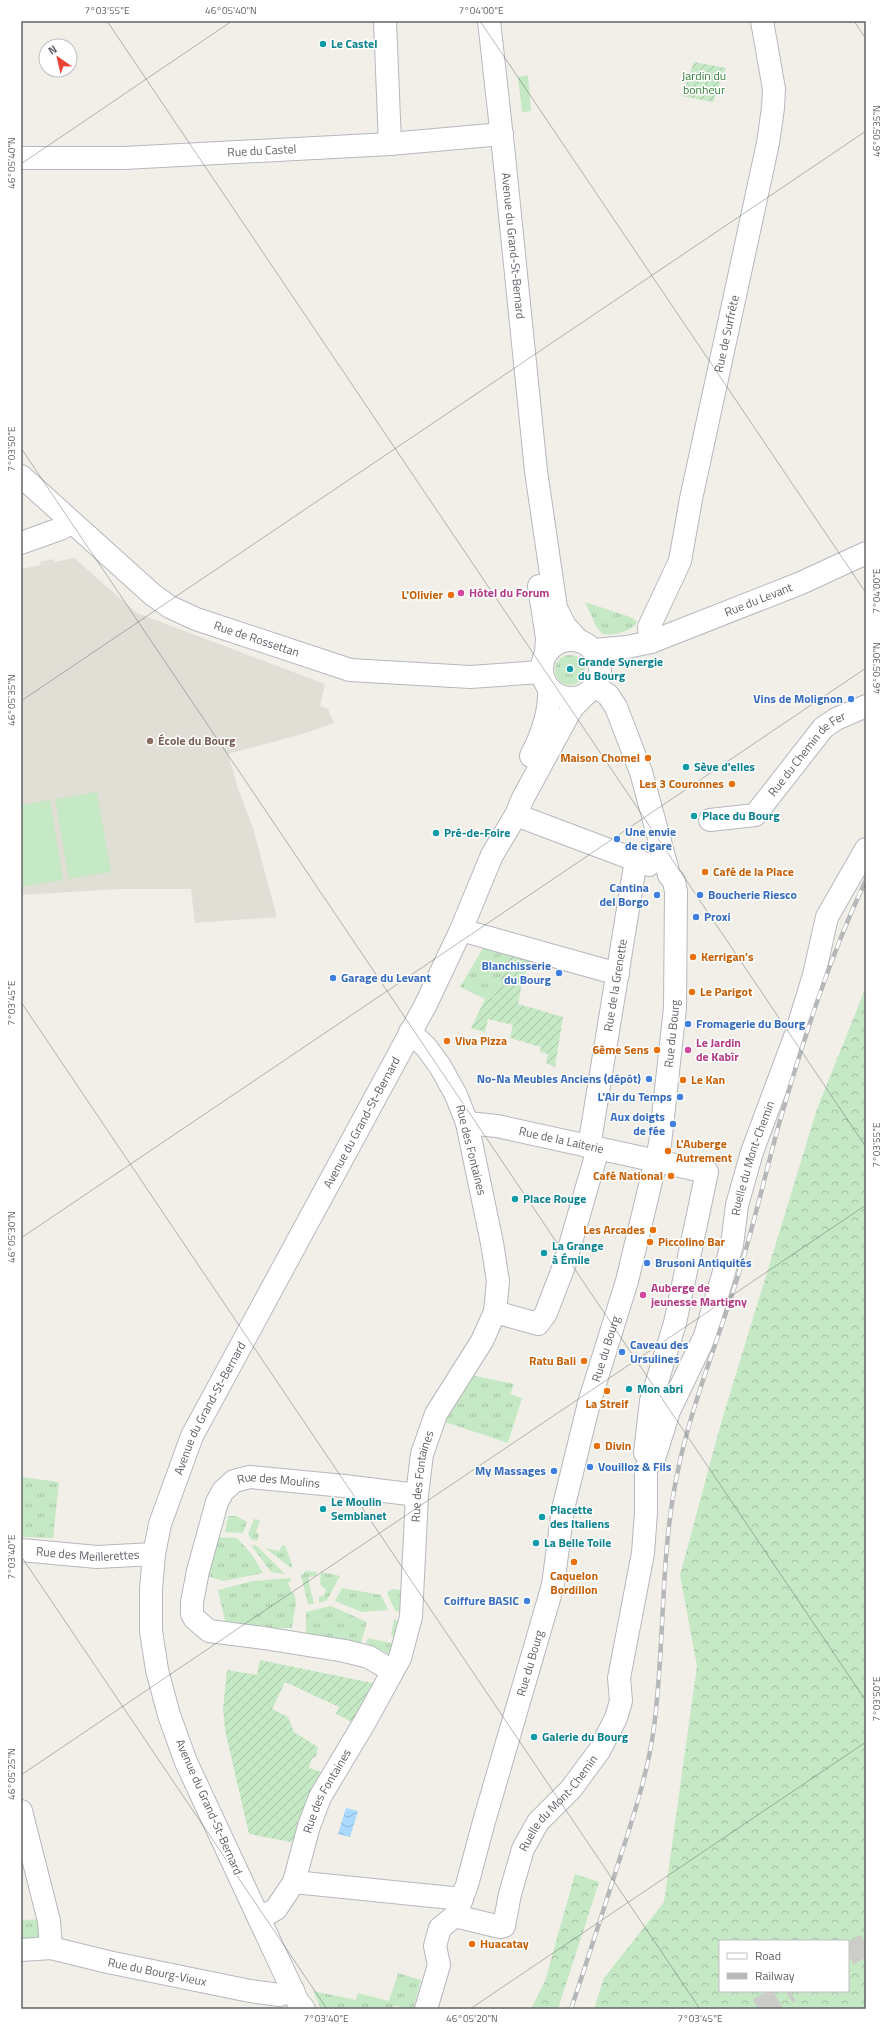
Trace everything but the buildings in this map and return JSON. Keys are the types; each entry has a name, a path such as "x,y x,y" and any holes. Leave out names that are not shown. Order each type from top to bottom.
{"street":[{"path":"386,21 390,144"},
{"name":"Avenue du Grand-St-Bernard","path":"488,21 502,134 536,471 556,608 565,626 586,646"},
{"name":"Rue de Surfrête","path":"650,642 649,627 680,561 691,499 768,143 774,89 762,21"},
{"name":"Rue du Castel","path":"21,158 119,158 390,144 502,134"},
{"name":"Avenue du Grand-St-Bernard","path":"492,856 500,819 507,801 544,730 548,710 546,671 547,638 540,599 538,564 536,471"},
{"name":"Rue de Rossettan","path":"21,476 153,595 170,606 210,624 336,666 363,671 470,677 546,671"},
{"path":"21,543 60,529 72,523"},
{"name":"Rue du Levant","path":"593,686 615,664 650,642 801,583 866,553"},
{"path":"563,641 586,646 600,664 593,686 579,698 567,699 556,695 546,671 553,645 563,641"},
{"name":"Rue du Levant","path":"586,646 650,642"},
{"name":"Avenue du Grand-St-Bernard","path":"298,2002 186,1762 163,1692 157,1670 151,1631 151,1596 154,1554 160,1524 192,1436 426,1004 462,930 492,856 516,815 523,798 568,715 593,686"},
{"name":"Rue du Bourg","path":"459,1908 553,1586 563,1509 589,1403 628,1281 660,1144 675,1008 676,892 674,881 669,875 641,772 616,707 608,695 593,686"},
{"name":"Rue du Chemin de Fer","path":"710,820 755,815 823,728 836,719 864,711"},
{"path":"516,815 636,860 669,875"},
{"name":"Ruelle du Mont-Chemin","path":"646,1468 654,1459 669,1411 705,1336 732,1245 737,1205 752,1152 796,1034 814,975 827,917 866,849"},
{"name":"Rue de la Grenette","path":"495,1312 538,1324 546,1313 564,1266 594,1148 618,974 636,860"},
{"path":"462,930 618,974"},
{"name":"Rue des Fontaines","path":"260,1918 276,1909 294,1882 309,1826 320,1798 366,1720 400,1658 411,1617 417,1495 422,1454 436,1414 482,1341 495,1312 498,1282 492,1243 467,1123 456,1095 440,1066 426,1047 410,1032"},
{"name":"Rue de la Laiterie","path":"467,1123 497,1126 594,1148 656,1160"},
{"name":"Ruelle du Mont-Chemin","path":"459,1908 500,1927 504,1926 510,1894 523,1849 528,1839 538,1822 571,1789 599,1751 616,1718 621,1701 619,1678 643,1553 646,1512 645,1455 651,1401 675,1323 707,1172 656,1160"},
{"name":"Rue des Moulins","path":"392,1671 369,1657 345,1651 209,1631 199,1624 192,1614 198,1571 217,1502 223,1490 234,1482 250,1477 417,1495"},
{"name":"Rue des Meillerettes","path":"21,1550 97,1557 154,1554"},
{"path":"21,1811 49,1921 51,1948"},
{"path":"294,1882 459,1908"},
{"path":"426,2009 439,1965 435,1946 440,1928 459,1908"},
{"name":"Rue du Bourg-Vieux","path":"21,1950 51,1948 108,1962 250,1991 280,1995 298,2002"}],"shaded area":[{"name":"École du Bourg","path":"74,558 137,613 325,684 320,706 328,709 334,723 306,733 228,754 238,789 253,828 277,917 195,923 191,889 120,889 21,895 21,569 41,565 40,562 54,559 55,562"}],"green space":[{"name":"Jardin du bonheur","path":"694,62 726,68 713,102 682,96"},
{"path":"528,75 531,111 522,112 518,77"},
{"path":"585,602 633,618 637,622 631,628 622,632 603,634 597,628"},
{"path":"570,655 576,656 584,664 584,676 576,684 570,685 564,684 556,676 555,670 556,664 564,656"},
{"path":"97,792 111,872 69,879 55,799"},
{"path":"50,800 63,880 21,887 21,805"},
{"path":"486,943 512,950 494,997 485,999 460,987"},
{"path":"512,950 532,956 522,983 518,1004 563,1017 555,1067 546,1063 548,1054 540,1052 541,1047 510,1038 513,1025 488,1019 485,1032 471,1028 485,999 494,997"},
{"path":"866,987 866,2009 594,2009 604,1978 664,1902 697,1666 680,1575 721,1423 817,1109"},
{"path":"471,1375 514,1384 510,1394 522,1398 508,1443 445,1422"},
{"path":"21,1477 59,1482 53,1538 22,1537"},
{"path":"228,1516 236,1516 247,1522 243,1533 225,1532"},
{"path":"254,1519 260,1520 256,1532 259,1535 257,1541 251,1539 248,1534"},
{"path":"211,1537 237,1538 253,1556 263,1573 223,1581 204,1575"},
{"path":"251,1545 257,1546 285,1574 271,1572"},
{"path":"285,1545 292,1565 291,1568 265,1548 279,1551 282,1546"},
{"path":"306,1571 317,1572 316,1576 309,1577 309,1584 314,1604 308,1604 301,1576"},
{"path":"321,1572 340,1576 327,1600 319,1603 319,1597 324,1595 326,1590 320,1584"},
{"path":"290,1578 291,1581 288,1583 292,1593 294,1593 296,1602 292,1628 255,1629 226,1625 218,1590 253,1581"},
{"path":"342,1588 381,1595 388,1610 362,1612 335,1601"},
{"path":"393,1589 406,1591 403,1612 395,1611 387,1592"},
{"path":"331,1606 367,1622 361,1643 306,1637 306,1612"},
{"path":"394,1619 402,1623 399,1636 391,1636"},
{"path":"368,1638 395,1644 391,1655 366,1643"},
{"path":"260,1660 377,1684 354,1723 336,1714 339,1707 285,1682 272,1709 288,1717 294,1732 318,1747 316,1757 312,1758 309,1768 325,1773 296,1843 249,1834 225,1730 223,1709 227,1670 257,1675"},
{"path":"575,1874 599,1882 558,2009 531,2009 545,1981"},
{"path":"43,1919 39,1937 29,1943 21,1945 21,1920"},
{"path":"398,1973 421,1980 413,2009 395,2006 392,2009 321,2009 313,1991 356,2000 358,1993 389,2001"}],"water":[{"path":"346,1808 358,1811 350,1837 338,1834"}],"tunnel":[{"path":"849,1954 866,1944"},
{"path":"758,2009 788,1992"}],"railway":[{"path":"571,2009 630,1826 648,1760 654,1727 660,1664 668,1537 677,1475 690,1422 741,1266 779,1124 807,1031 840,939 866,880"}],"place":[{"name":"Le Castel","path":"323,44"},
{"name":"Hôtel du Forum","path":"461,593"},
{"name":"L'Olivier","path":"451,595"},
{"name":"Grande Synergie du Bourg","path":"570,669"},
{"name":"Vins de Molignon","path":"851,699"},
{"name":"École du Bourg","path":"150,741"},
{"name":"Maison Chomel","path":"648,758"},
{"name":"Sève d'elles","path":"686,767"},
{"name":"Les 3 Couronnes","path":"732,784"},
{"name":"Place du Bourg","path":"694,816"},
{"name":"Pré-de-Foire","path":"436,833"},
{"name":"Une envie de cigare","path":"617,839"},
{"name":"Café de la Place","path":"705,872"},
{"name":"Cantina del Borgo","path":"657,895"},
{"name":"Boucherie Riesco","path":"700,895"},
{"name":"Proxi","path":"696,917"},
{"name":"Kerrigan's","path":"693,957"},
{"name":"Blanchisserie du Bourg","path":"559,973"},
{"name":"Garage du Levant","path":"333,978"},
{"name":"Le Parigot","path":"692,992"},
{"name":"Fromagerie du Bourg","path":"688,1024"},
{"name":"Viva Pizza","path":"447,1041"},
{"name":"6ème Sens","path":"657,1050"},
{"name":"Le Jardin de Kabîr","path":"688,1050"},
{"name":"No-Na Meubles Anciens (dépôt)","path":"649,1079"},
{"name":"Le Kan","path":"683,1080"},
{"name":"L'Air du Temps","path":"680,1097"},
{"name":"Aux doigts de fée","path":"673,1124"},
{"name":"L'Auberge Autrement","path":"668,1151"},
{"name":"Café National","path":"671,1176"},
{"name":"Place Rouge","path":"515,1199"},
{"name":"Les Arcades","path":"653,1230"},
{"name":"Piccolino Bar","path":"650,1242"},
{"name":"La Grange à Émile","path":"544,1253"},
{"name":"Brusoni Antiquités","path":"647,1263"},
{"name":"Auberge de jeunesse Martigny","path":"643,1295"},
{"name":"Caveau des Ursulines","path":"622,1352"},
{"name":"Ratu Bali","path":"584,1361"},
{"name":"Mon abri","path":"629,1389"},
{"name":"La Streif","path":"607,1391"},
{"name":"Divin","path":"597,1446"},
{"name":"Vouilloz & Fils","path":"590,1467"},
{"name":"My Massages","path":"554,1471"},
{"name":"Le Moulin Semblanet","path":"323,1509"},
{"name":"Placette des Italiens","path":"542,1517"},
{"name":"La Belle Toile","path":"536,1543"},
{"name":"Caquelon Bordillon","path":"574,1562"},
{"name":"Coiffure BASIC","path":"527,1601"},
{"name":"Galerie du Bourg","path":"534,1737"},
{"name":"Huacatay","path":"472,1944"}]}
